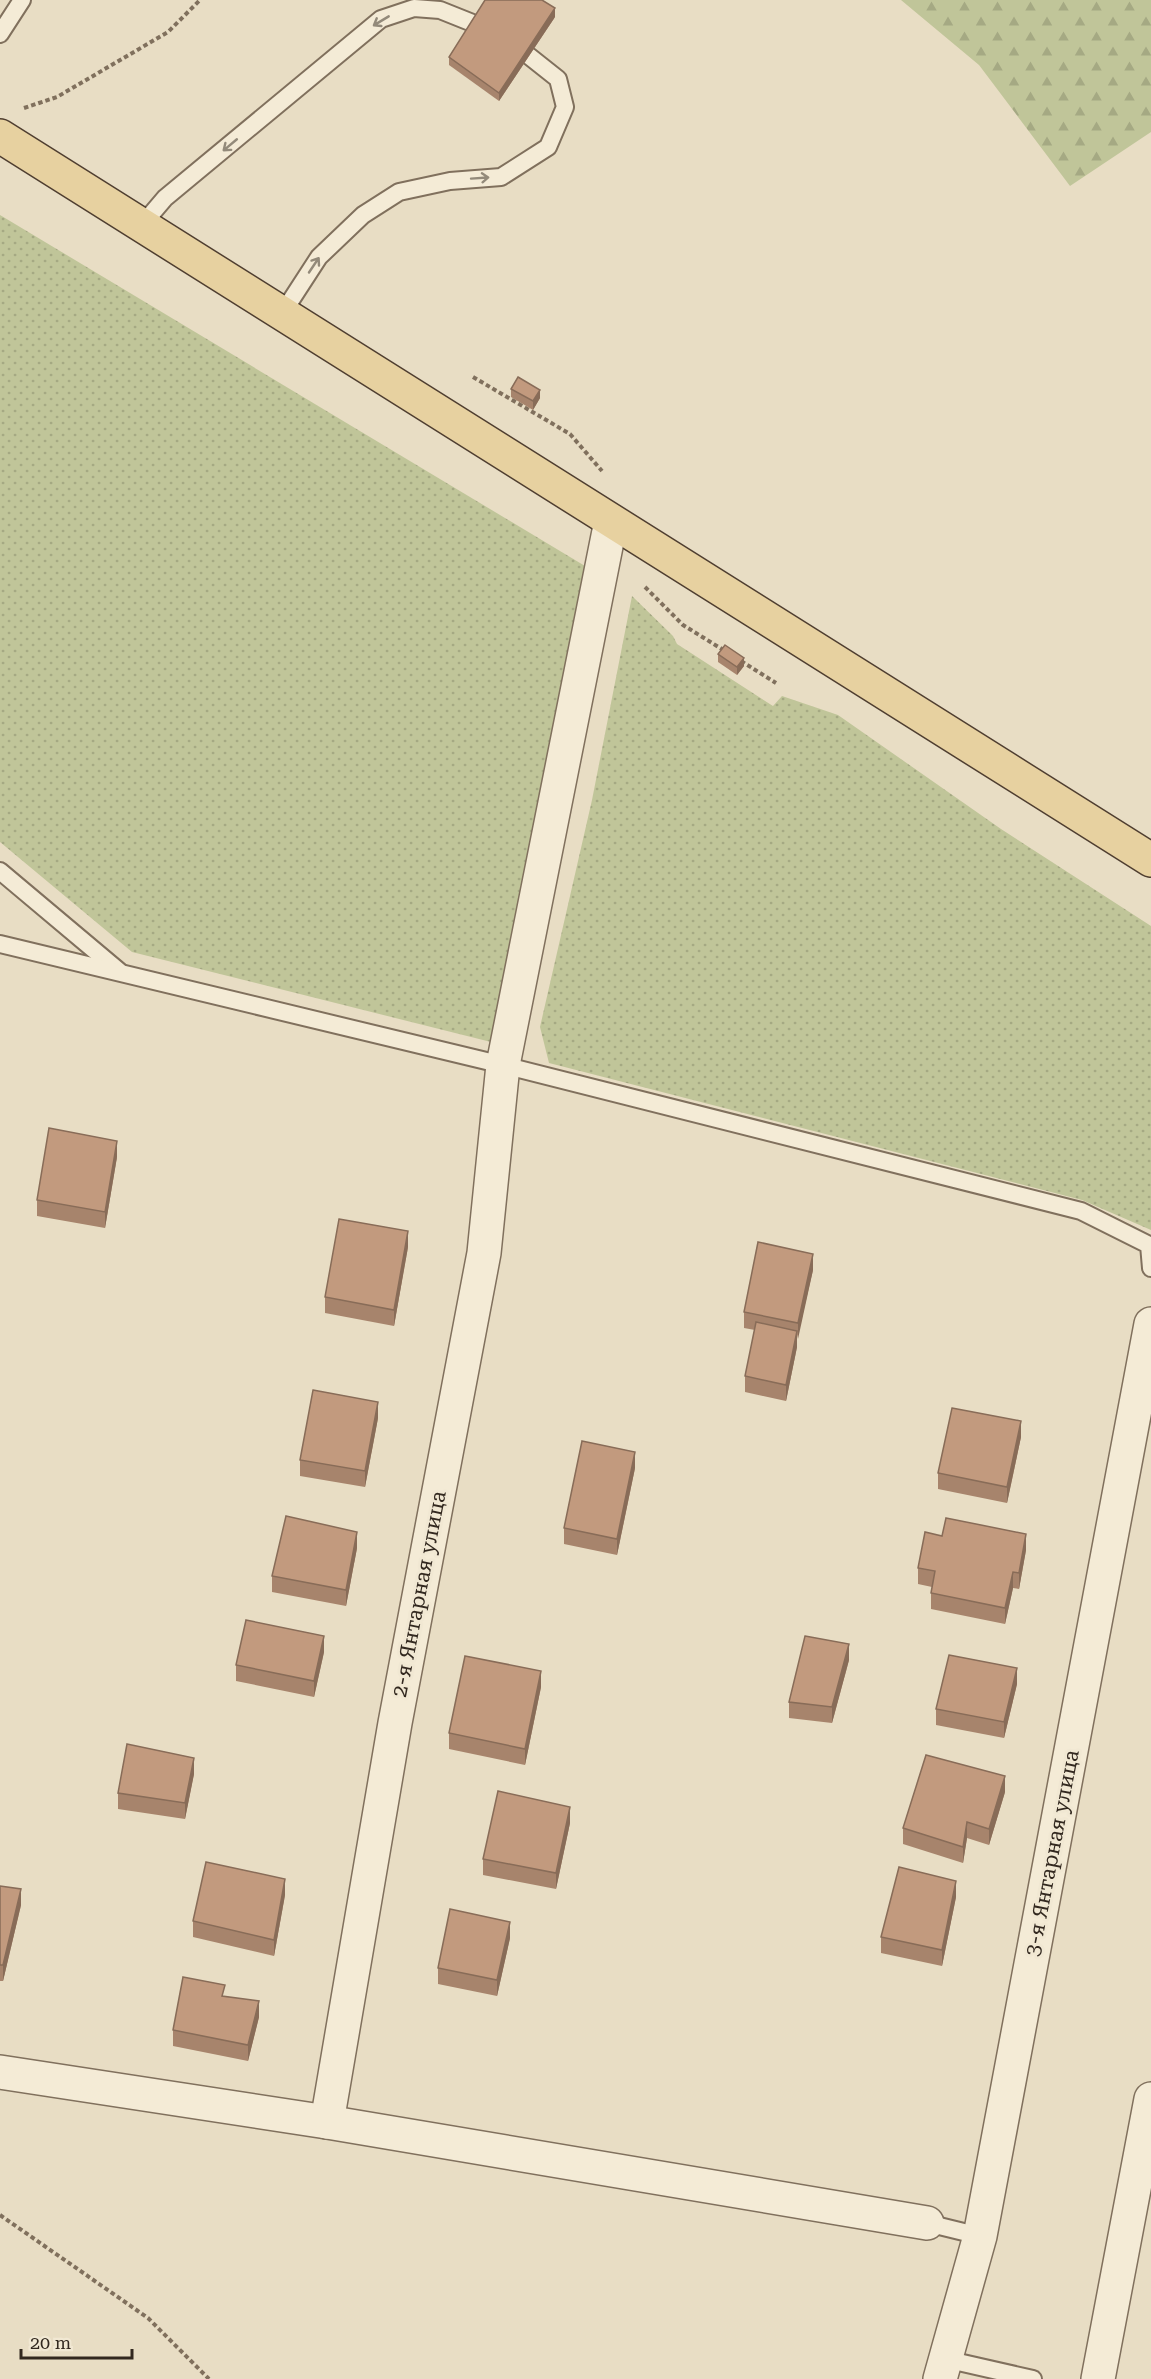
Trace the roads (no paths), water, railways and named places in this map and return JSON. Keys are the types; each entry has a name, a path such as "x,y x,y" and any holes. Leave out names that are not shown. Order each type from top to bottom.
{"main road":[{"path":"0,136 1151,860"}],"street":[{"name":"2-я Янтарная улица","path":"327,2122 395,1723 484,1253 503,1065 611,520"},
{"name":"3-я Янтарная улица","path":"942,2369 980,2236 1151,1324"},
{"path":"0,2072 327,2122 927,2223"},
{"path":"1098,2379 1151,2099"}],"lane":[{"path":"0,34 20,0"},
{"path":"142,225 165,198 381,18 414,8 440,10 475,24"},
{"path":"282,314 319,257 363,215 399,192 450,181 501,177 548,147 564,107 558,79 529,56"},
{"path":"0,871 122,974"},
{"path":"0,944 503,1065 1081,1210 1149,1245 1151,1268"},
{"path":"927,2223 980,2236"},
{"path":"942,2369 1033,2379"}]}
